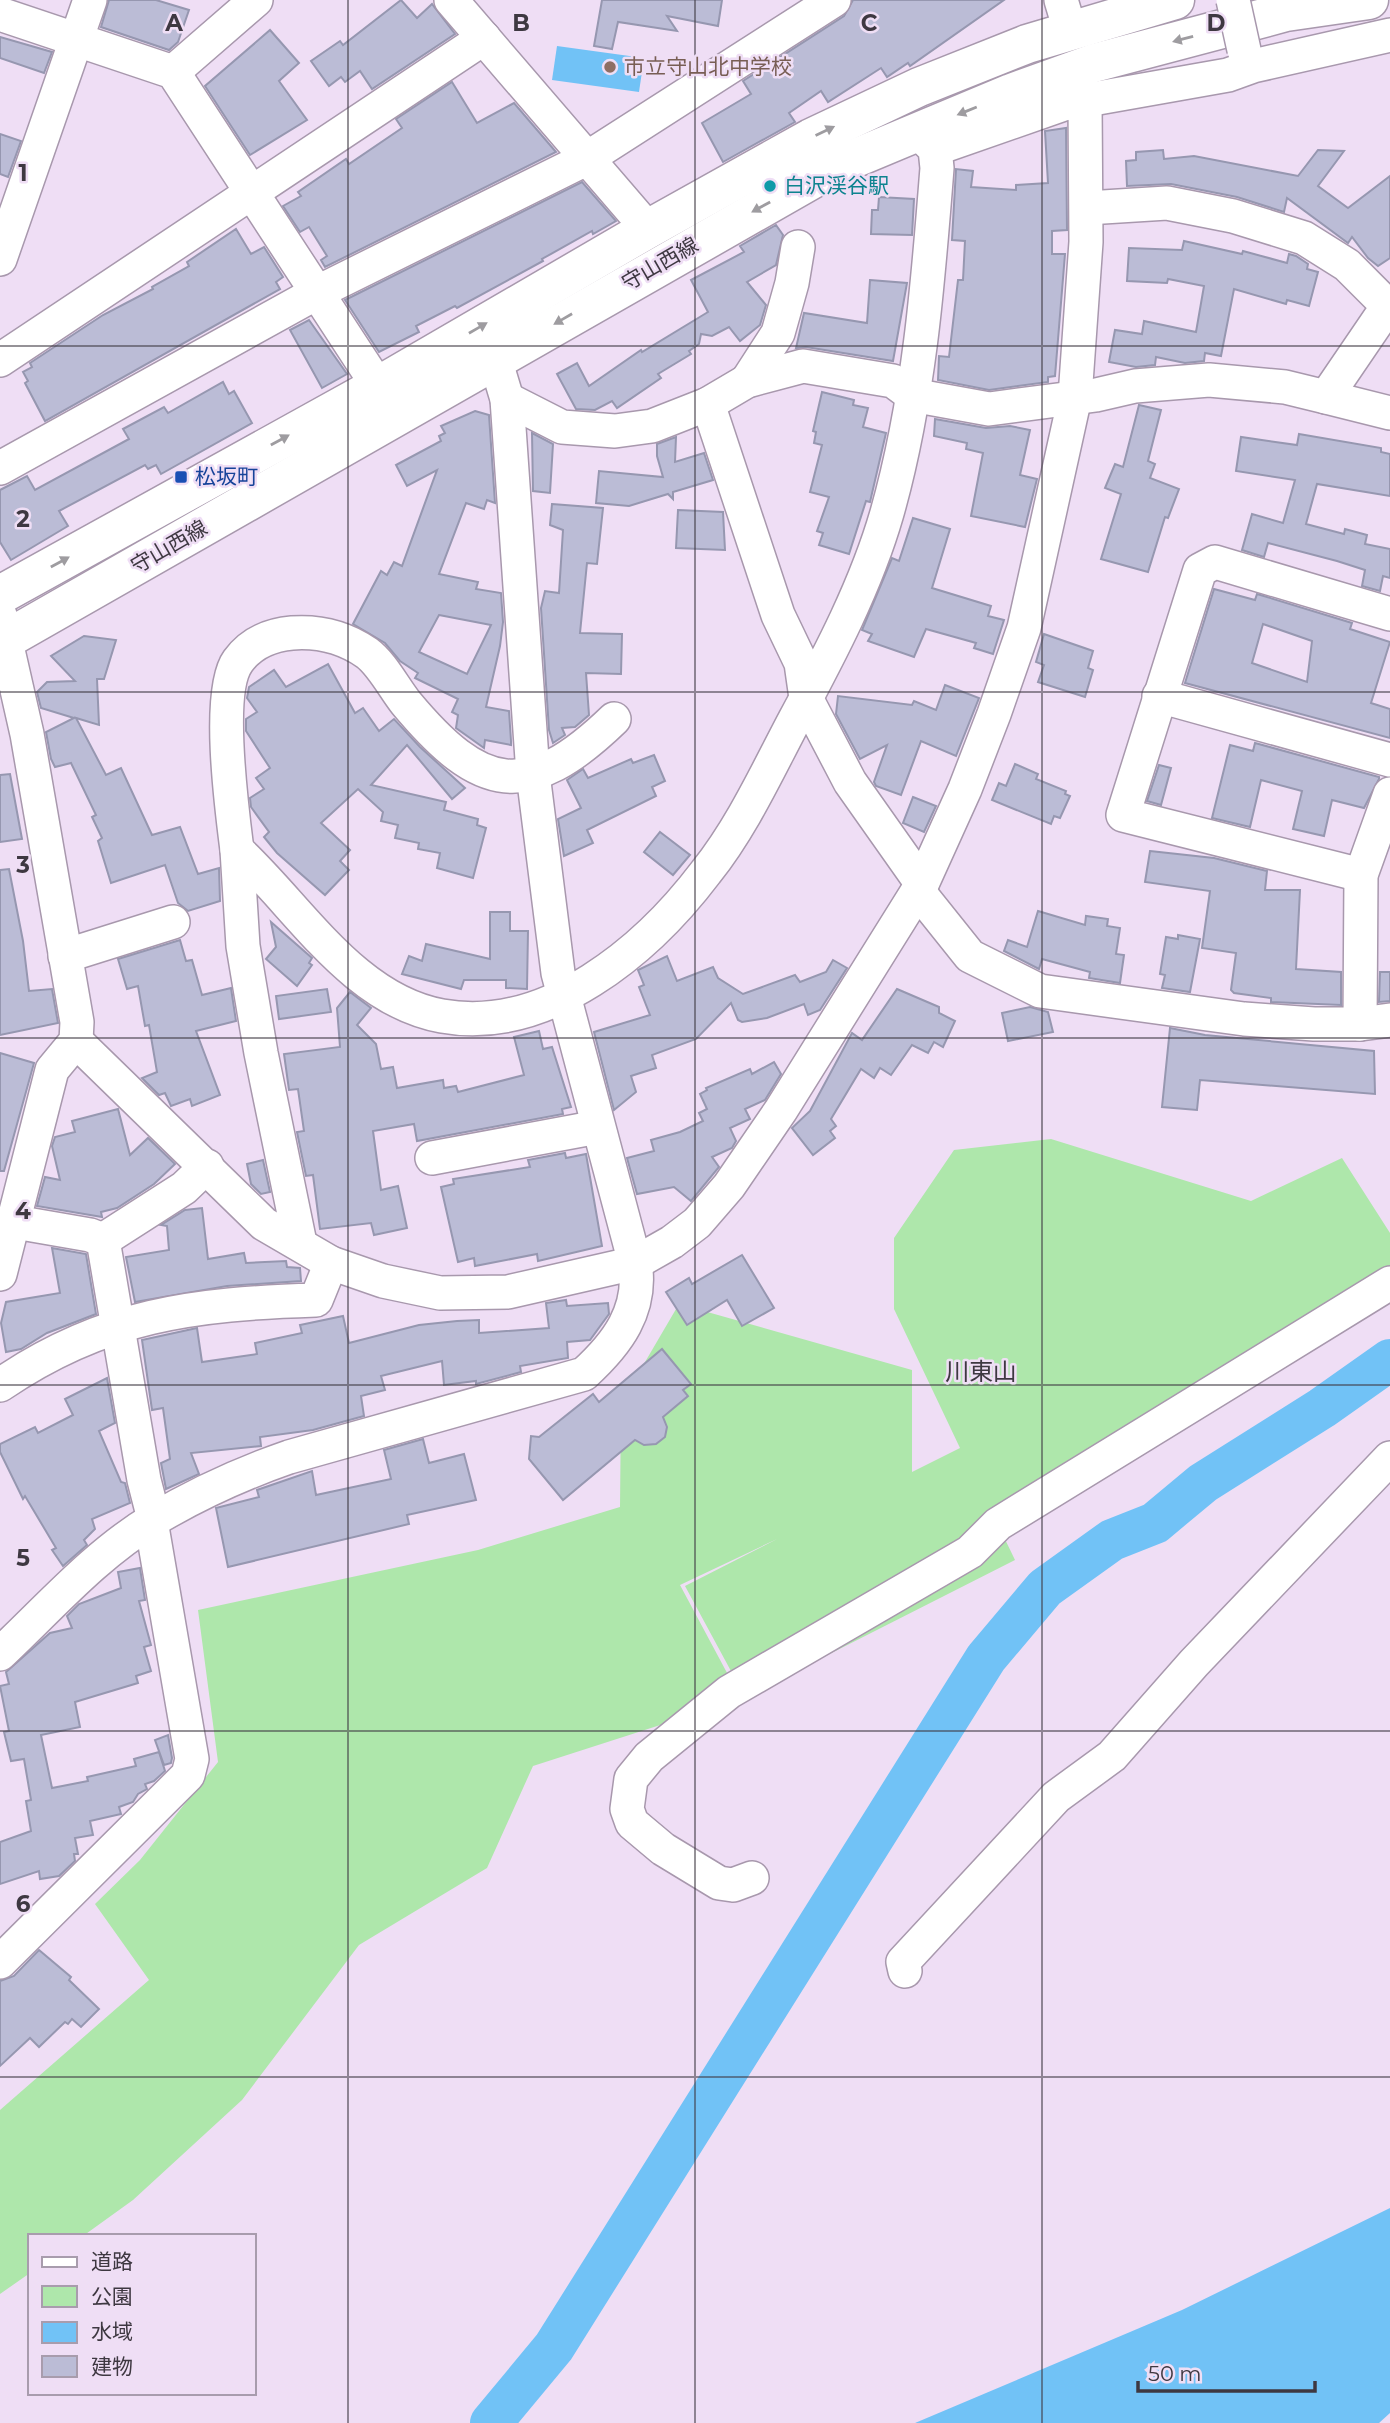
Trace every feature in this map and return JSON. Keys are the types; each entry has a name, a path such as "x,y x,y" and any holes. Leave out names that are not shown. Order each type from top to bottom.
{"main road":[{"name":"守山西線","path":"0,595 378,386 648,229 864,112 971,65 1066,15 1175,0"},
{"name":"守山西線","path":"3,643 834,167 926,140 1094,63 1286,12 1369,0"}],"street":[{"path":"0,259 90,0"},
{"path":"173,72 256,0"},
{"path":"451,0 648,229"},
{"path":"0,468 318,292 586,159 834,0"},
{"path":"1233,0 1249,58"},
{"path":"0,14 173,72 378,386"},
{"path":"237,850 349,966 384,994 412,1007 442,1016 486,1018 508,1016 564,997 657,929 707,871 747,808 856,600 886,516 911,419 927,301 937,168 926,140 1064,104 1228,75 1249,58 1390,36"},
{"path":"0,360 484,38"},
{"path":"76,1041 264,1224 331,1263 383,1281 440,1293 508,1292 635,1263 672,1242 697,1223 729,1186 788,1099 920,887 965,789 1024,628 1075,397 1087,208 1084,102"},
{"path":"1087,208 1167,203 1233,216 1304,238 1347,265 1389,306 1326,397"},
{"path":"747,381 778,333 790,294 798,247"},
{"path":"0,1654 111,1551 153,1520 256,1468 584,1374 606,1354 631,1315 638,1283 635,1263 564,997 533,774 507,400 495,359"},
{"path":"507,400 562,427 615,431 652,426 708,404 747,381 803,366 893,381 912,396 989,409 1135,386 1209,380 1285,387 1390,413"},
{"path":"708,404 778,615 801,663 806,698 850,782 970,956 1040,991 1244,1019 1375,1022 1371,883 1390,794"},
{"path":"1371,883 1123,815 1200,570 1215,562 1390,614"},
{"path":"300,1243 261,1053 243,946 227,718 229,679 237,662 254,643 278,634 310,632 341,639 369,654 437,740 468,765 513,776 553,768 577,754 614,719"},
{"path":"0,1274 52,1070 76,1041 77,1021 3,643"},
{"path":"1159,696 1390,760"},
{"path":"65,956 173,922"},
{"path":"432,1158 598,1127"},
{"path":"103,1240 184,1188 206,1166"},
{"path":"15,1222 90,1235 103,1240"},
{"path":"0,1962 188,1775 192,1759 103,1240"},
{"path":"0,1385 26,1367 119,1324 191,1308 316,1300 331,1263"},
{"path":"752,1878 733,1885 719,1883 663,1849 632,1823 628,1809 631,1779 649,1757 729,1692 971,1552 998,1524 1390,1283"},
{"path":"905,1971 903,1962 1056,1797 1112,1756 1194,1663 1390,1458"}],"green space":[{"path":"1051,1139 1251,1201 1342,1158 1390,1233 1390,1270 1001,1531 1015,1560 745,1697 685,1586 777,1539 680,1585 741,1699 533,1766 487,1868 359,1945 242,2100 133,2200 86,2234 28,2234 28,2274 0,2294 0,2110 149,1980 95,1904 140,1860 218,1762 198,1610 478,1550 620,1507 621,1403 679,1304 912,1370 912,1472 960,1448 894,1309 894,1238 954,1150"}],"water":[{"path":"557,46 644,58 639,92 552,80"},
{"path":"1390,2208 1390,2413 1379,2423 915,2423 1182,2310"}],"building":[{"path":"109,0 156,0 189,10 178,42 169,50 101,27"},
{"path":"401,0 417,18 432,4 455,34 372,89 360,71 345,82 341,77 329,86 311,61 340,41 343,45"},
{"path":"602,0 722,0 718,26 667,16 677,31 618,22 612,49 594,46"},
{"path":"853,0 1004,0 910,66 908,63 887,77 881,68 828,102 821,91 789,113 795,122 723,162 702,123 751,94 743,81 844,16"},
{"path":"270,30 299,63 279,81 307,120 250,155 205,86"},
{"path":"0,37 52,52 44,73 0,58"},
{"path":"452,82 477,123 514,103 556,152 325,267 321,260 327,256 309,227 300,232 283,206 301,196 298,192 346,159 349,164 402,128 396,119"},
{"path":"1066,128 1067,230 1052,231 1052,254 1065,254 1055,376 1048,377 1048,382 989,390 938,380 939,356 949,357 958,280 963,280 965,241 952,240 956,169 973,171 971,187 1016,190 1016,185 1048,183 1045,131"},
{"path":"0,134 21,141 8,177 0,174"},
{"path":"1163,150 1164,159 1194,156 1298,176 1318,150 1344,151 1318,186 1348,208 1390,176 1390,258 1378,266 1368,258 1352,237 1348,243 1287,198 1284,212 1237,197 1171,184 1127,186 1126,161 1136,160 1136,152"},
{"path":"582,182 616,221 593,234 592,231 457,308 455,306 416,326 419,332 379,352 345,300"},
{"path":"879,197 914,199 912,235 871,234 872,210 878,210"},
{"path":"776,225 783,235 776,265 747,282 766,305 760,325 740,341 729,327 712,336 701,334 699,344 689,351 691,354 658,374 661,378 617,408 612,401 595,410 576,409 557,374 577,363 589,386 641,350 642,352 708,312 691,280 744,252 740,246"},
{"path":"236,229 251,254 264,247 283,277 276,282 280,289 45,421 25,383 28,381 23,372 32,367 30,363 103,315 153,289 152,287 189,266 187,262"},
{"path":"1184,241 1242,254 1243,251 1287,263 1289,254 1296,256 1308,264 1307,269 1318,272 1309,306 1287,300 1286,304 1234,289 1221,356 1205,353 1204,361 1185,363 1156,357 1155,365 1136,367 1109,362 1115,330 1142,334 1144,321 1196,332 1204,286 1168,279 1167,283 1127,281 1129,248 1182,250"},
{"path":"870,280 907,283 893,361 806,347 796,348 804,313 867,323"},
{"path":"309,320 347,374 322,388 290,330"},
{"path":"223,382 229,394 234,391 252,423 161,474 156,465 148,469 145,465 59,511 68,526 11,560 0,542 0,490 27,476 35,490 129,439 123,429 164,407 168,413"},
{"path":"822,392 854,400 853,405 868,408 863,427 886,433 870,502 866,501 849,554 819,545 823,533 817,531 829,497 810,492 822,445 814,443 816,432 813,431"},
{"path":"1139,405 1161,410 1148,461 1155,464 1150,478 1179,489 1168,518 1165,517 1148,572 1101,559 1121,494 1105,488 1115,464 1123,467"},
{"path":"475,411 489,415 495,503 487,500 484,509 466,503 439,574 478,582 476,589 501,593 503,622 500,646 486,707 509,711 511,745 485,740 484,748 456,728 458,715 452,712 458,699 415,678 418,673 400,661 385,643 353,624 381,571 387,575 394,562 402,566 437,470 407,486 396,465 441,441 439,436 445,433 441,426","holes":["439,615 491,625 467,674 419,652"]},
{"path":"935,419 986,428 1010,426 1030,430 1020,475 1037,479 1025,527 971,516 983,453 966,449 967,443 934,436"},
{"path":"532,433 553,444 550,493 533,491"},
{"path":"1299,434 1381,448 1381,452 1390,454 1390,496 1317,484 1306,524 1344,534 1345,529 1367,535 1365,544 1390,549 1390,578 1383,576 1380,591 1362,586 1365,570 1337,561 1268,543 1264,557 1242,550 1252,514 1283,523 1295,480 1236,471 1241,437 1297,445"},
{"path":"676,437 675,462 704,453 713,480 673,492 673,499 668,494 629,506 596,503 599,471 663,477 657,456 657,444"},
{"path":"552,504 603,508 597,564 587,563 580,633 622,634 621,674 586,673 589,715 575,727 562,728 565,735 553,743 549,730 541,608 545,591 559,593 563,530 550,525"},
{"path":"678,510 723,512 725,550 676,548"},
{"path":"913,518 950,529 932,588 991,606 988,616 1004,620 993,654 974,648 976,643 926,629 914,657 868,641 872,634 862,630 892,558 899,561"},
{"path":"1214,589 1255,600 1257,594 1352,623 1350,629 1390,642 1371,703 1390,709 1390,738 1185,683","holes":["1263,624 1312,641 1307,682 1252,663"]},
{"path":"1044,634 1093,651 1088,668 1093,670 1085,697 1038,682 1044,665 1036,662"},
{"path":"84,636 116,640 104,679 97,679 99,725 76,718 106,775 121,768 152,835 180,827 198,874 219,868 220,901 188,911 178,903 165,865 111,883 98,841 102,838 92,817 96,815 71,763 55,767 51,759 46,732 74,718 41,708 37,692 47,682 75,681 51,656"},
{"path":"328,664 355,713 363,708 379,731 394,719 465,788 452,799 407,745 371,785 446,802 444,810 478,819 477,825 486,828 473,878 437,868 440,853 418,849 419,843 395,838 398,825 381,821 383,812 358,789 321,823 350,850 340,861 349,870 325,895 277,853 264,837 269,832 251,807 250,798 264,789 256,778 270,768 246,731 246,719 257,712 247,698 249,687 274,670 286,687"},
{"path":"945,685 979,698 956,756 921,741 901,795 876,786 874,782 887,745 860,759 836,714 838,696 912,705 914,701 936,710"},
{"path":"1255,743 1379,779 1364,808 1332,800 1324,836 1293,829 1302,791 1261,780 1250,827 1212,818 1230,745 1253,751"},
{"path":"654,755 665,781 652,787 656,796 587,830 593,843 564,856 558,819 581,808 567,780 583,769 588,778 631,759 633,763"},
{"path":"1015,764 1038,774 1036,779 1066,791 1065,794 1070,796 1060,818 1054,816 1051,824 992,800 999,783 1006,786"},
{"path":"1159,765 1171,768 1161,805 1147,801"},
{"path":"10,774 22,839 0,842 0,775"},
{"path":"913,797 936,806 924,832 903,823"},
{"path":"660,832 690,855 673,875 644,852"},
{"path":"1150,851 1214,858 1267,871 1265,890 1300,890 1296,969 1341,972 1341,1005 1271,1002 1271,998 1234,993 1231,990 1236,953 1202,948 1210,891 1145,882"},
{"path":"9,869 23,941 29,991 52,989 58,1023 0,1035 0,870"},
{"path":"1038,911 1085,925 1086,916 1108,919 1107,926 1120,928 1116,954 1124,955 1120,983 1089,978 1090,972 1042,959 1039,969 1004,951 1008,940 1027,947"},
{"path":"490,912 510,912 510,931 528,931 527,989 506,988 506,980 464,980 461,989 402,974 409,956 422,961 426,944 490,959"},
{"path":"271,922 312,958 309,963 312,965 297,986 266,959 276,947"},
{"path":"1178,935 1200,939 1190,992 1162,988 1165,975 1160,974 1166,937 1178,939"},
{"path":"180,940 186,961 192,960 202,995 231,988 236,1021 196,1031 220,1095 192,1106 190,1099 171,1106 165,1093 159,1095 142,1078 157,1072 149,1025 145,1026 138,986 127,989 118,959"},
{"path":"667,956 677,981 713,967 718,978 743,994 795,975 800,982 826,972 833,960 847,968 820,1010 808,1015 804,1004 767,1018 742,1022 738,1020 731,1003 696,1039 652,1055 656,1068 631,1076 636,1092 614,1110 594,1032 650,1015 639,987 644,985 638,970"},
{"path":"1380,972 1390,972 1390,1001 1379,1002"},
{"path":"327,989 331,1012 279,1019 276,996"},
{"path":"897,989 939,1007 939,1013 955,1021 943,1047 934,1042 928,1053 912,1045 891,1075 880,1068 874,1078 861,1069 831,1119 836,1126 830,1131 835,1138 813,1155 792,1128 810,1111 852,1033 862,1040"},
{"path":"350,992 371,1008 357,1025 376,1044 381,1069 393,1067 397,1088 443,1080 444,1088 456,1086 458,1092 524,1075 514,1037 539,1031 543,1049 552,1047 571,1107 562,1109 563,1114 417,1141 414,1124 373,1131 381,1190 398,1186 407,1228 374,1235 371,1223 320,1229 313,1175 306,1176 297,1132 304,1131 298,1089 289,1090 284,1054 340,1047 337,1008"},
{"path":"1030,1007 1048,1012 1053,1032 1008,1041 1002,1013"},
{"path":"1170,1028 1205,1035 1374,1051 1375,1094 1200,1080 1197,1110 1162,1107"},
{"path":"0,1053 34,1063 4,1171 0,1171"},
{"path":"774,1062 781,1074 765,1100 745,1109 750,1119 730,1128 736,1141 732,1148 712,1157 719,1167 691,1201 674,1187 637,1194 627,1158 654,1151 651,1140 680,1132 703,1121 699,1113 707,1109 700,1094 707,1090 706,1088 750,1069 752,1074"},
{"path":"118,1109 130,1155 148,1138 175,1164 154,1184 117,1208 101,1212 102,1217 37,1206 45,1177 60,1180 52,1146 55,1137 75,1132 72,1121"},
{"path":"565,1153 566,1158 586,1154 602,1246 538,1261 537,1254 475,1266 474,1258 458,1262 441,1187 454,1184 453,1179 530,1167 528,1160"},
{"path":"263,1160 270,1192 261,1194 251,1184 247,1164"},
{"path":"202,1208 208,1259 244,1253 246,1263 286,1261 287,1267 300,1268 301,1281 227,1286 135,1302 126,1257 169,1250 167,1226 161,1225 185,1210"},
{"path":"52,1248 86,1254 96,1314 47,1333 21,1349 6,1352 1,1323 6,1302 60,1293"},
{"path":"742,1255 774,1308 742,1326 727,1300 687,1325 666,1292 689,1278 692,1284"},
{"path":"566,1300 567,1306 608,1303 609,1314 590,1340 567,1342 568,1358 520,1366 521,1372 476,1384 476,1381 444,1385 442,1361 381,1376 385,1390 361,1396 364,1416 313,1430 260,1437 261,1446 191,1453 199,1474 166,1489 161,1463 170,1459 163,1408 152,1410 142,1340 197,1328 202,1362 257,1354 255,1343 302,1333 300,1325 343,1316 349,1343 419,1325 457,1321 479,1320 479,1333 549,1328 546,1303"},
{"path":"662,1349 691,1384 683,1390 688,1396 663,1417 667,1427 665,1437 656,1444 644,1445 635,1440 563,1500 529,1459 531,1436 539,1437 593,1394 599,1402"},
{"path":"107,1378 115,1423 99,1431 121,1482 125,1483 130,1503 92,1519 95,1529 84,1540 87,1545 63,1566 52,1550 56,1548 25,1496 23,1499 0,1452 0,1444 35,1427 38,1433 73,1415 65,1399"},
{"path":"423,1439 429,1463 464,1454 476,1500 407,1515 409,1524 228,1567 216,1508 259,1497 257,1490 312,1471 316,1495 391,1479 384,1450"},
{"path":"140,1568 145,1600 139,1601 151,1645 144,1647 151,1671 136,1676 138,1683 75,1702 80,1727 41,1735 52,1788 88,1781 87,1777 136,1766 134,1759 159,1752 165,1771 154,1781 145,1784 147,1789 138,1794 133,1802 119,1807 121,1814 90,1821 93,1835 75,1838 78,1854 74,1854 75,1861 59,1876 40,1879 39,1871 0,1884 0,1842 31,1831 26,1801 31,1800 24,1759 11,1761 4,1732 9,1731 0,1686 9,1684 6,1672 50,1633 72,1628 67,1616 79,1604 121,1588 118,1572"},
{"path":"168,1735 172,1758 171,1763 164,1765 155,1740"},
{"path":"39,1950 71,1977 69,1980 99,2009 81,2027 72,2019 68,2024 65,2022 39,2047 30,2038 0,2066 0,1981 14,1976"}],"waterway":[{"path":"491,2423 554,2347 986,1658 1045,1588 1112,1540 1155,1523 1203,1483 1322,1408 1390,1360"}],"place":[{"name":"市立守山北中学校","path":"610,67"},
{"name":"白沢渓谷駅","path":"770,186"},
{"name":"松坂町","path":"181,477"}],"district":[{"name":"川東山","path":"981,1372"}]}
